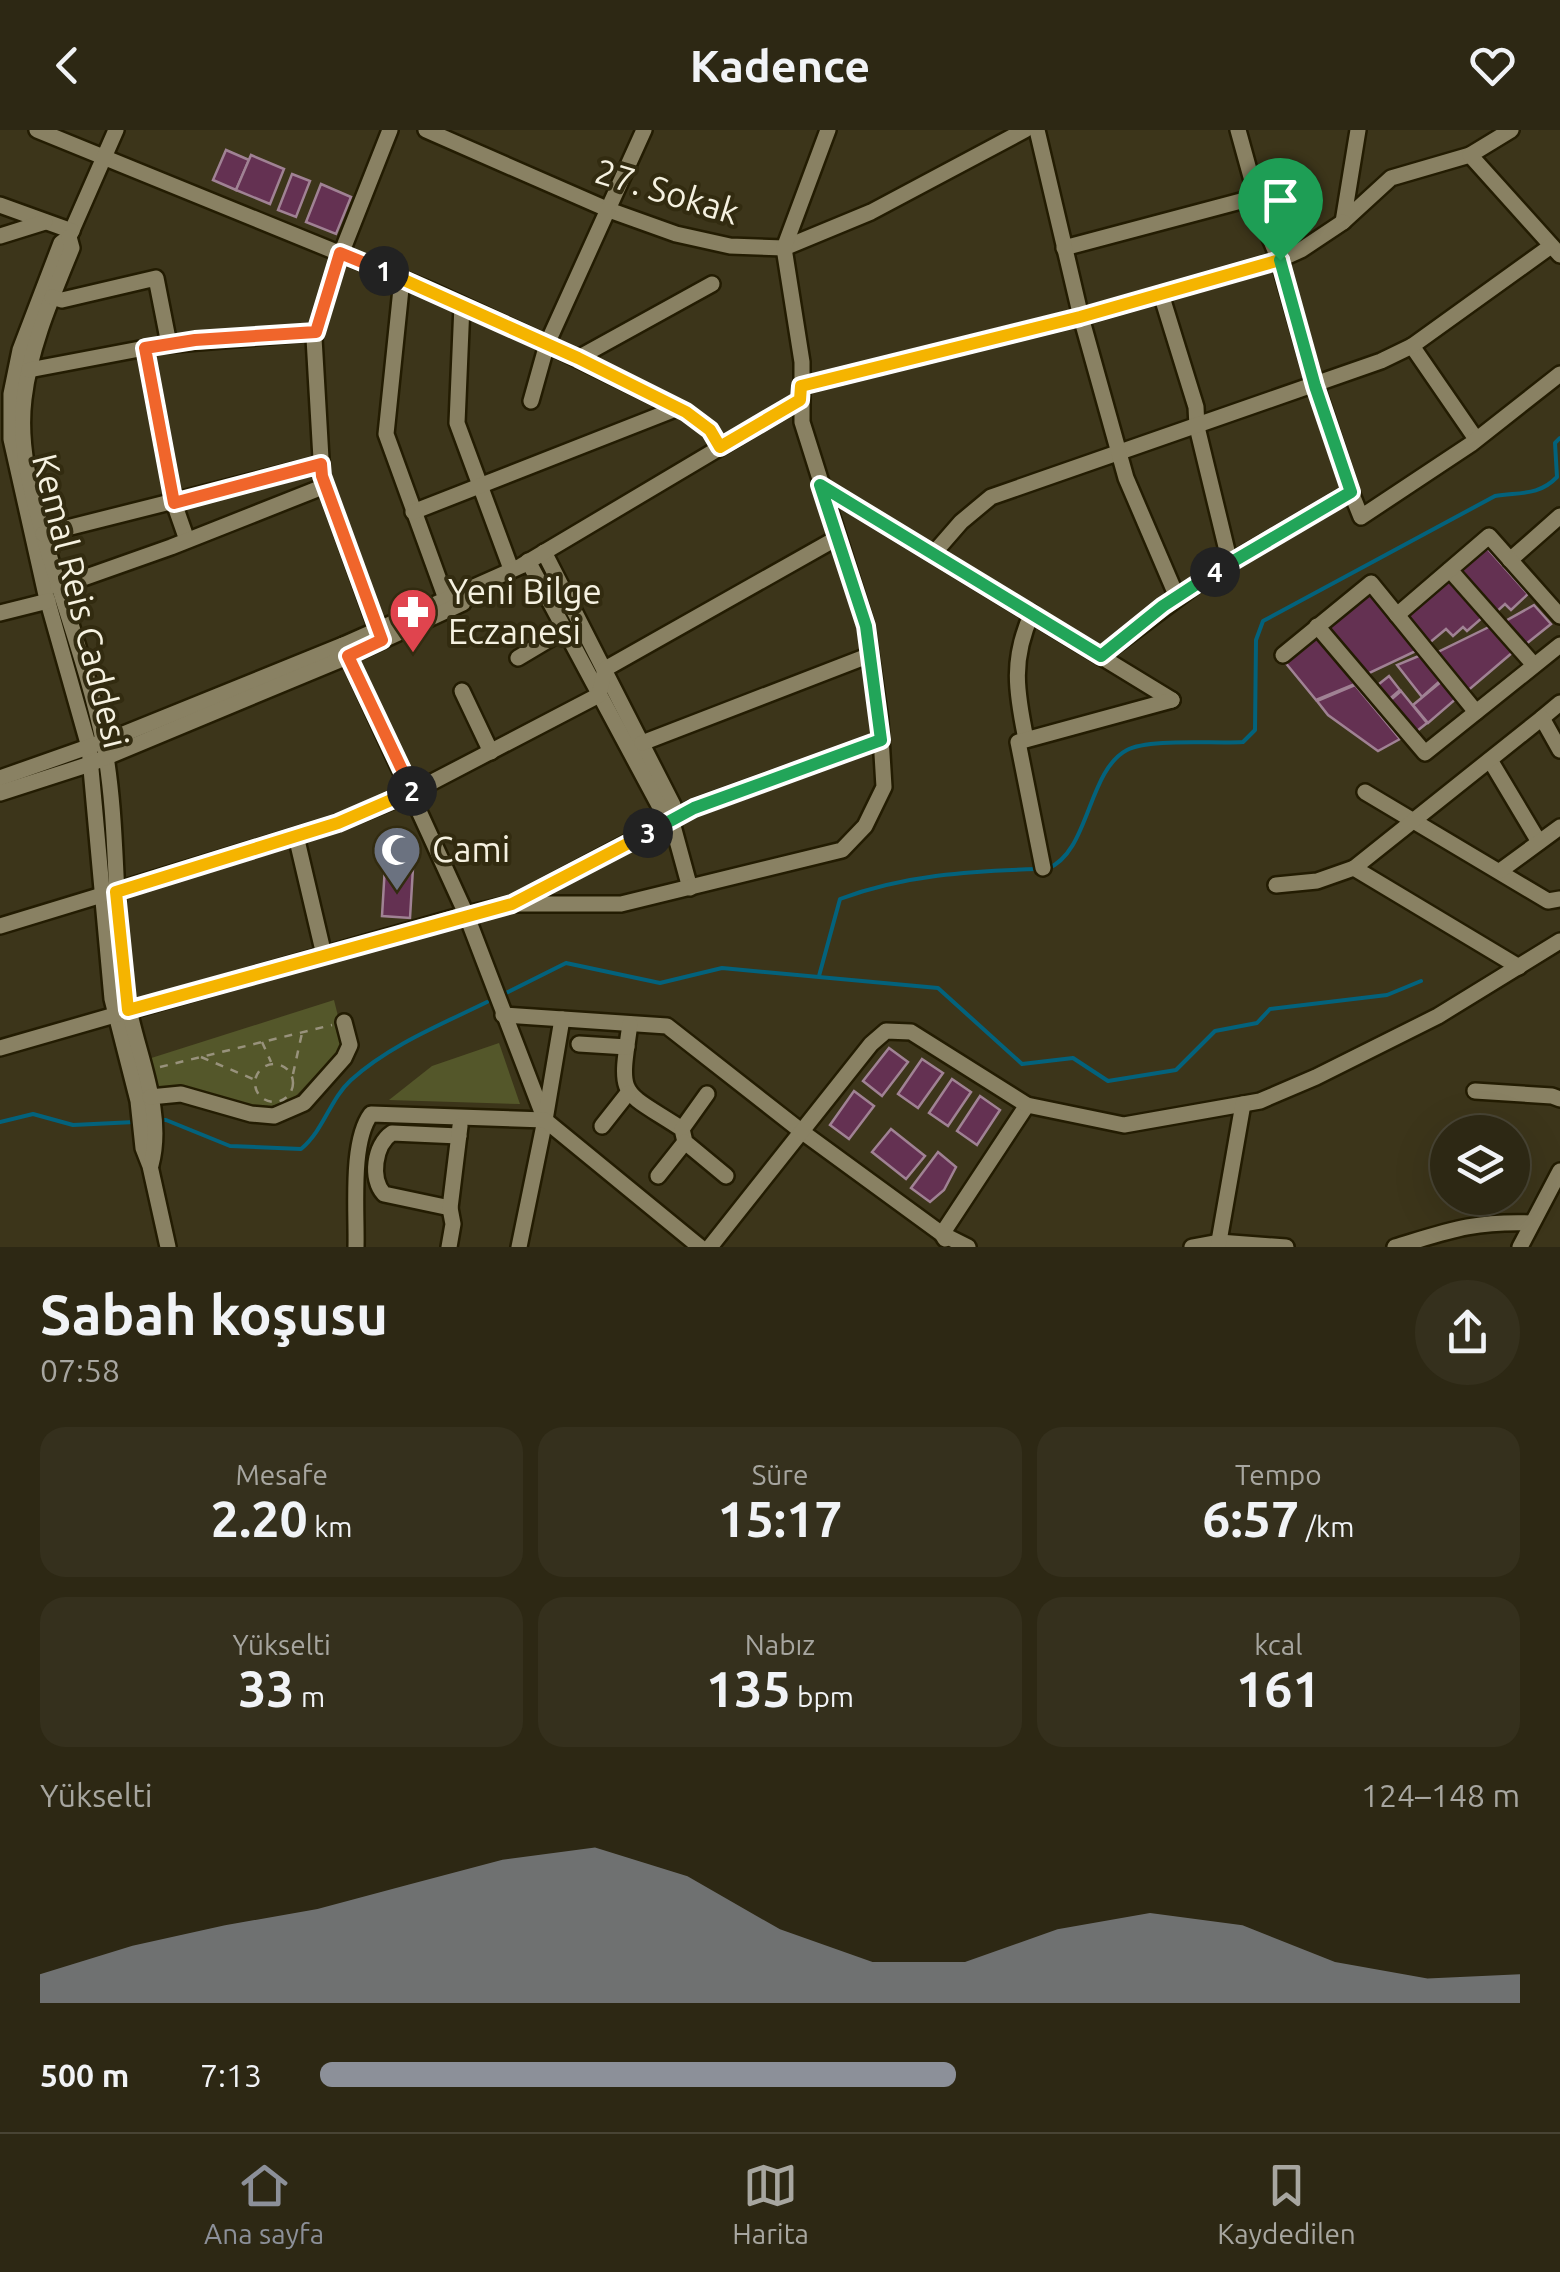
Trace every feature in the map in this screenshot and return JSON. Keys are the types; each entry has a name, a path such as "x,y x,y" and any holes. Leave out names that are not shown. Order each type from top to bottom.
{"street":[{"path":"37,130 402,279 578,358 678,408 710,430 720,447"},
{"name":"Kemal Reis Caddesi","path":"97,753 48,601 6,441 5,410 40,293 116,130"},
{"path":"379,635 321,464 316,332 340,254 390,130"},
{"name":"27. Sokak","path":"426,130 608,210 676,234 730,246 784,248"},
{"path":"531,401 547,344 644,130"},
{"path":"0,1048 466,914 512,904 621,904 842,850 866,826 884,787 866,626 802,422 802,362 784,248 828,130"},
{"path":"784,248 871,212 1025,130"},
{"path":"1037,130 1080,317 1126,478 1177,597"},
{"path":"1238,130 1315,386 1360,516 1476,440 1560,374"},
{"path":"1343,222 1358,130"},
{"path":"379,635 544,552 720,447 800,393 1280,260 1343,222 1391,178 1470,154 1512,130"},
{"path":"934,554 960,522 991,496 1315,386 1412,346 1556,250 1470,154"},
{"path":"1064,248 1256,197"},
{"path":"0,205 70,234"},
{"path":"0,236 45,222"},
{"name":"Kemal Reis Caddesi","path":"70,234 72,248 15,373 24,399 28,480 58,586 97,753 122,1012 154,1150 150,1166 168,1247"},
{"path":"52,297 62,300 156,278 169,344"},
{"path":"402,279 386,434 446,599"},
{"path":"578,358 712,284"},
{"path":"1161,294 1196,407 1197,427 1230,563"},
{"path":"462,305 456,387 458,424 480,486 520,565 565,630 662,811 671,818"},
{"path":"15,373 169,344 316,332"},
{"path":"1412,346 1476,440"},
{"path":"145,348 174,503 187,540"},
{"path":"413,512 678,408"},
{"path":"43,534 321,464"},
{"path":"820,485 1172,700 1018,742 1043,868"},
{"path":"58,586 326,486"},
{"path":"1101,656 1177,597 1351,492"},
{"path":"1510,560 1560,516"},
{"path":"1398,615 1490,536 1560,616"},
{"path":"0,926 338,823 412,792 599,695 605,669 837,538"},
{"path":"544,552 673,804 671,818 690,888"},
{"path":"0,792 505,582 520,565"},
{"path":"1450,570 1534,666"},
{"path":"1283,655 1371,582 1476,712"},
{"path":"0,613 48,601"},
{"path":"1026,740 1018,698 1016,655 1032,613"},
{"path":"1318,626 1425,754 1560,645"},
{"path":"518,658 565,630"},
{"path":"345,651 466,914 544,1120 700,1247"},
{"path":"642,743 870,656"},
{"path":"462,691 490,752"},
{"path":"1276,885 1317,881 1354,868 1560,703"},
{"path":"1542,718 1560,750"},
{"path":"512,904 671,818 881,740"},
{"path":"0,778 97,753"},
{"path":"1490,760 1539,842"},
{"path":"1365,792 1548,901 1560,899"},
{"path":"1500,870 1560,826"},
{"path":"296,836 324,954"},
{"path":"1354,868 1519,966"},
{"path":"710,1247 871,1044 886,1031 911,1032 1027,1105 1124,1124 1243,1104 1316,1077 1438,1016 1560,942"},
{"name":"Kemal Reis Caddesi","path":"122,1012 150,1097 146,1123"},
{"path":"503,1015 667,1026 946,1240 968,1247"},
{"path":"519,1247 562,1019"},
{"path":"150,1097 181,1094 251,1114 274,1116 304,1103 344,1058 350,1045 344,1022"},
{"path":"630,1024 623,1079 628,1093 684,1135 726,1176"},
{"path":"579,1044 626,1047"},
{"path":"1475,1090 1552,1096 1560,1100"},
{"path":"602,1126 628,1093"},
{"path":"658,1176 707,1094"},
{"path":"1218,1244 1243,1104"},
{"path":"946,1240 1027,1105"},
{"path":"356,1247 359,1150 362,1125 371,1114 544,1120"},
{"path":"450,1247 450,1208 461,1117"},
{"path":"450,1208 384,1194 376,1184 375,1174 382,1142 388,1135 396,1132 459,1136"},
{"path":"1520,1247 1560,1171"},
{"path":"1395,1247 1427,1242 1456,1227 1530,1223"},
{"path":"1192,1247 1286,1247"}],"path":[{"path":"144,1071 344,1022"},
{"path":"292,1076 284,1066 272,1064 261,1069 255,1079 257,1092 273,1102 290,1095 302,1032"},
{"path":"262,1042 272,1064"},
{"path":"199,1057 255,1079"}],"green space":[{"path":"334,1000 345,1044 292,1100 267,1112 183,1087 153,1086 145,1060"},
{"path":"499,1043 520,1104 389,1100 432,1066"}],"building":[{"path":"226,150 249,160 236,190 213,180"},
{"path":"251,155 284,169 270,204 236,190"},
{"path":"292,174 310,181 296,217 278,210"},
{"path":"321,184 351,197 336,234 306,222"},
{"path":"1486,547 1528,594 1511,610 1505,604 1493,615 1456,573"},
{"path":"1446,578 1482,618 1467,631 1463,627 1453,636 1446,629 1428,644 1403,617"},
{"path":"1371,591 1418,650 1363,676 1324,628"},
{"path":"1534,605 1551,624 1521,648 1502,623"},
{"path":"1491,626 1513,652 1465,693 1434,654"},
{"path":"1318,635 1355,684 1316,700 1284,661"},
{"path":"1421,655 1440,681 1422,697 1397,665"},
{"path":"1389,676 1400,690 1386,702 1374,688"},
{"path":"1442,681 1457,698 1428,723 1413,705"},
{"path":"1355,685 1400,739 1378,751 1328,715 1317,701"},
{"path":"1401,691 1427,723 1412,735 1386,704"},
{"name":"Cami","path":"385,866 413,868 410,918 382,916"},
{"path":"889,1048 908,1062 882,1096 863,1081"},
{"path":"922,1059 943,1073 918,1108 898,1094"},
{"path":"952,1079 971,1092 948,1126 929,1113"},
{"path":"854,1091 874,1106 849,1139 830,1125"},
{"path":"980,1096 1000,1110 977,1145 957,1131"},
{"path":"891,1129 925,1156 906,1179 872,1152"},
{"path":"938,1152 956,1167 944,1190 930,1202 911,1188"}],"waterway":[{"path":"1047,869 1072,846 1104,775 1127,750 1166,743 1243,742 1255,730 1256,640 1263,621 1495,496 1528,492 1550,483 1557,477 1555,443 1560,438"},
{"path":"819,976 840,899 888,884 938,876 1038,869"},
{"path":"506,993 566,963 660,983 722,968 938,988 1022,1064 1073,1058 1108,1081 1176,1070 1215,1031 1257,1023 1270,1009 1387,995 1421,981"},
{"path":"159,1120 230,1146 301,1149 316,1133 344,1088 366,1068 416,1036 487,1002"},
{"path":"0,1122 33,1114 73,1125 135,1122"}],"place":[{"name":"Yeni Bilge Eczanesi","path":"413,654"},
{"name":"Cami","path":"397,892"}],"route":[{"path":"340,253 578,358 686,412 710,430 720,447 800,400 801,386 1080,317 1280,260 1315,386 1351,492 1210,575 1163,606 1101,656 820,485 866,626 881,740 694,808 512,904 128,1010 116,892 338,823 412,792 348,656 382,640 321,464 174,503 145,348 195,340 316,332 340,253"}]}
